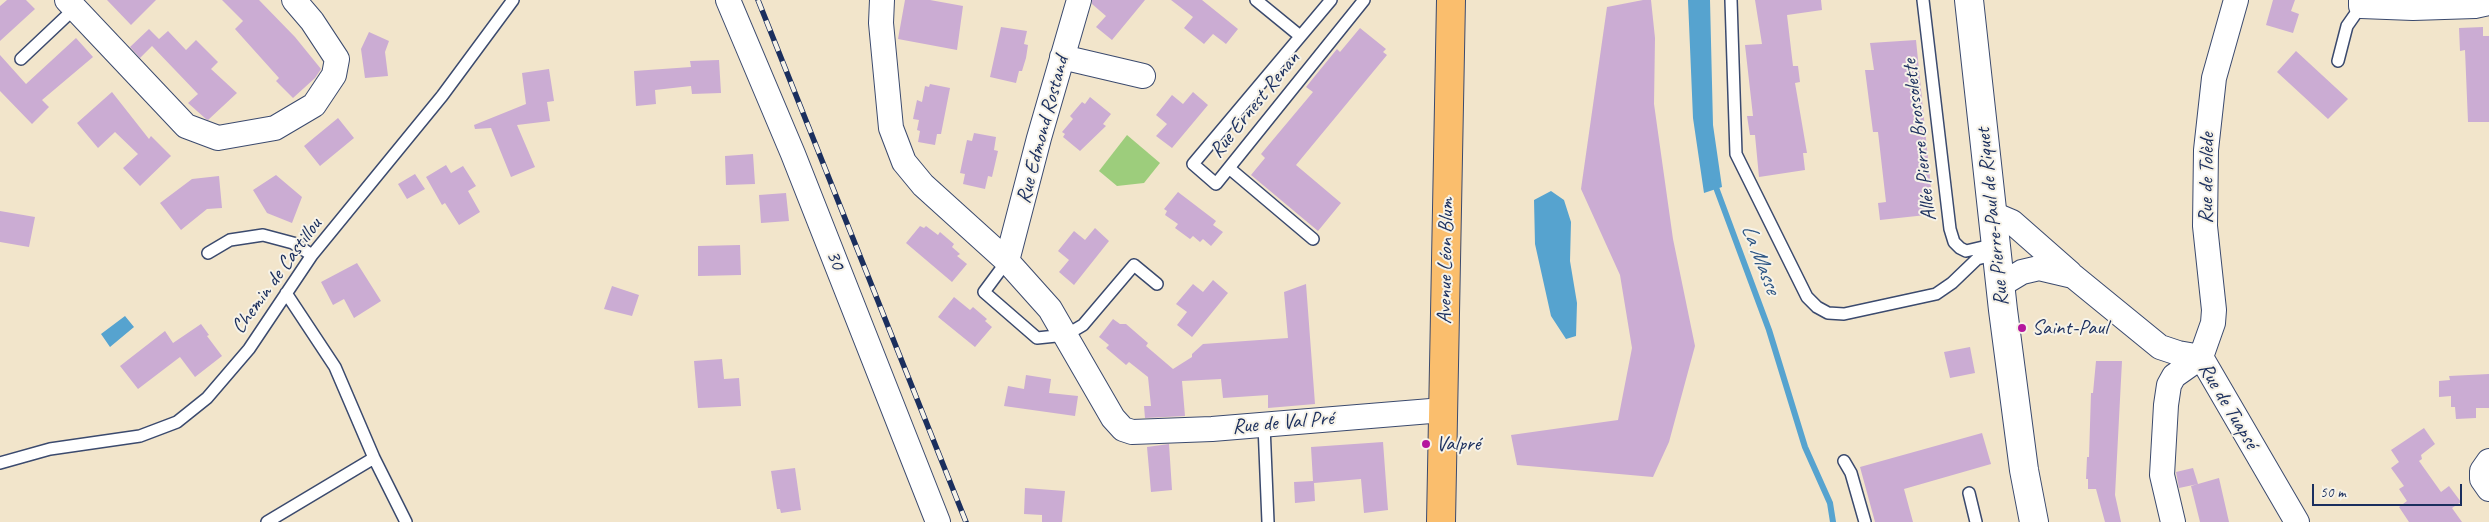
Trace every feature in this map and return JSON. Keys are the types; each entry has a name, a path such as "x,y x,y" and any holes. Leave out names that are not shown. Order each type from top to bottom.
{"main road":[{"name":"Avenue Léon Blum","path":"1441,522 1451,0"}],"street":[{"path":"71,4 186,126 218,138 275,128 314,105 334,76 337,59 312,21 294,0"},
{"name":"30","path":"728,0 797,163 938,522"},
{"path":"882,0 881,23 890,128 904,162 923,185 1007,261 1050,309 1066,335"},
{"name":"Rue Edmond Rostand","path":"1007,261 1079,0"},
{"name":"Rue Pierre-Paul de Riquet","path":"1969,0 2024,470 2034,522"},
{"name":"Rue de Tolède","path":"2201,357 2212,323 2214,310 2205,226 2205,173 2208,121 2214,78 2236,0"},
{"path":"2361,3 2413,8 2475,6 2489,3"},
{"path":"1062,57 1143,76"},
{"path":"1993,214 2012,222 2073,276"},
{"name":"Rue de Tuapsé","path":"2002,284 2022,272 2039,268 2073,276 2160,346 2178,353 2201,357 2297,522"},
{"name":"Rue de Val Pré","path":"1066,335 1113,418 1123,429 1132,432 1264,425 1443,410"},
{"path":"2172,522 2162,475 2168,395 2174,376 2201,357"},
{"path":"2489,461 2482,471 2482,479 2489,489"}],"lane":[{"name":"Chemin de Castillou","path":"0,463 50,449 140,436 177,422 207,398 249,348 312,255 442,96 513,0"},
{"path":"1256,0 1300,36"},
{"name":"Rue Ernest Renan","path":"1331,0 1193,164 1216,184 1364,0"},
{"name":"Allée Pierre Brossolette","path":"1731,0 1736,154 1807,298 1817,307 1828,312 1844,314 1936,294 1952,283 1986,252 1966,251 1960,248 1954,242 1950,229 1923,0"},
{"path":"2338,61 2347,26 2361,3"},
{"path":"21,59 71,4"},
{"path":"1229,168 1313,239"},
{"path":"208,253 230,240 263,235 293,243 312,255"},
{"path":"1007,261 984,292 1037,338 1066,335 1083,325 1134,265 1157,284"},
{"path":"286,293 335,368 374,458 406,522"},
{"path":"1264,425 1268,522"},
{"path":"267,522 374,458"},
{"path":"1844,461 1851,473 1865,522"},
{"path":"1969,493 1976,522"}],"green space":[{"path":"1127,135 1160,163 1144,183 1117,186 1099,171"}],"water":[{"path":"1688,0 1710,0 1713,125 1722,187 1704,193 1693,118"},
{"path":"1551,191 1564,200 1571,222 1570,261 1577,303 1576,336 1566,339 1551,316 1535,244 1534,200"},
{"path":"125,316 134,327 110,347 101,334"}],"building":[{"path":"7,0 26,0 35,9 0,41 0,6"},
{"path":"107,0 156,0 131,25"},
{"path":"222,0 259,0 295,37 321,69 315,78 293,98 276,81 279,78 235,29 243,21"},
{"path":"905,0 930,0 963,6 957,50 898,39"},
{"path":"1092,0 1145,0 1112,40 1096,27 1106,16 1092,4"},
{"path":"1171,0 1202,0 1238,29 1226,44 1213,34 1204,44 1184,28 1193,17"},
{"path":"1651,0 1655,38 1654,104 1673,239 1695,346 1669,442 1653,477 1517,465 1511,435 1618,420 1632,348 1620,275 1581,189 1607,7"},
{"path":"1755,0 1821,0 1822,10 1787,15 1793,66 1798,66 1800,82 1795,83 1807,153 1803,153 1805,170 1759,177 1755,135 1750,135 1747,116 1753,116 1745,45 1762,44"},
{"path":"2273,0 2295,0 2291,11 2299,14 2293,33 2266,25"},
{"path":"1001,27 1027,31 1024,44 1028,45 1026,58 1022,71 1019,71 1016,83 990,77"},
{"path":"2483,27 2483,36 2489,36 2489,122 2468,122 2465,50 2460,51 2459,28"},
{"path":"1360,28 1386,49 1383,52 1387,55 1296,165 1341,203 1318,231 1251,175 1265,158 1261,154 1313,92 1306,87 1337,49 1340,52"},
{"path":"149,29 159,39 168,31 186,50 196,40 218,62 211,69 237,93 208,120 206,119 188,103 198,94 152,46 140,58 130,47"},
{"path":"369,32 389,41 385,52 388,76 365,78 361,49"},
{"path":"76,38 93,57 42,100 49,107 32,124 0,91 0,55 26,84"},
{"path":"1916,40 1932,198 1924,199 1926,215 1880,220 1878,203 1886,202 1878,132 1873,132 1865,70 1874,70 1870,43"},
{"path":"2296,51 2348,99 2328,119 2277,72"},
{"path":"719,60 721,93 692,94 691,86 655,90 656,104 636,106 634,71 691,67 690,61"},
{"path":"549,69 554,101 547,102 550,121 517,125 535,167 511,177 491,128 475,129 474,125 526,104 522,73"},
{"path":"930,84 950,88 941,134 937,134 935,145 918,142 920,131 917,130 919,120 913,119 917,100 922,102 925,86 929,87"},
{"path":"112,92 149,139 151,136 171,156 140,186 123,168 138,154 115,132 98,148 77,123"},
{"path":"1193,92 1208,105 1172,148 1156,136 1167,124 1156,115 1172,95 1183,104"},
{"path":"1090,97 1111,114 1103,124 1106,126 1080,151 1063,137 1065,134 1062,132 1073,119 1070,116 1082,102 1085,104"},
{"path":"338,118 354,138 320,166 304,146"},
{"path":"974,133 996,137 994,150 998,151 992,177 988,176 985,189 963,184 965,174 960,173 967,140 972,141"},
{"path":"753,154 755,184 726,185 725,156"},
{"path":"446,165 451,173 463,166 476,186 468,191 480,212 459,225 445,203 442,205 426,177"},
{"path":"415,174 425,189 407,199 398,184"},
{"path":"276,175 302,197 292,223 267,213 253,190"},
{"path":"219,176 222,208 207,209 181,230 160,203 192,179"},
{"path":"1178,192 1216,221 1213,225 1223,232 1211,246 1203,239 1200,242 1193,236 1190,239 1175,228 1178,224 1165,215 1167,211 1164,209"},
{"path":"786,193 789,221 761,223 759,195"},
{"path":"0,211 35,217 29,247 0,242"},
{"path":"920,226 924,228 926,226 938,235 940,232 954,244 952,247 960,254 957,256 967,264 952,282 906,243"},
{"path":"1095,228 1109,241 1074,285 1059,272 1069,260 1058,251 1074,231 1085,240"},
{"path":"740,245 741,275 698,276 698,246"},
{"path":"357,263 381,301 354,318 344,299 333,305 321,282"},
{"path":"1213,280 1228,293 1192,337 1177,325 1187,312 1176,304 1193,284 1203,292"},
{"path":"1306,284 1315,404 1268,408 1268,395 1223,398 1221,379 1182,381 1185,416 1145,418 1144,406 1151,406 1148,377 1129,362 1126,365 1106,348 1109,345 1099,337 1113,319 1120,324 1126,324 1148,343 1146,346 1173,369 1192,357 1192,354 1203,344 1288,338 1284,292"},
{"path":"612,286 639,295 632,316 604,309"},
{"path":"954,297 970,310 973,307 987,319 985,321 992,327 975,347 938,317"},
{"path":"201,324 209,335 207,336 222,356 195,377 180,357 138,389 120,366 165,331 173,343"},
{"path":"1970,347 1975,373 1950,378 1944,352"},
{"path":"722,359 724,379 739,378 741,406 698,408 694,361"},
{"path":"2096,361 2122,361 2115,495 2121,522 2105,522 2096,489 2088,489 2088,479 2086,479 2087,457 2089,457 2091,393 2093,393"},
{"path":"2489,374 2489,408 2476,408 2476,418 2456,419 2455,407 2451,407 2451,396 2439,397 2439,381 2450,380 2449,376"},
{"path":"1026,375 1051,379 1049,393 1078,396 1075,416 1004,406 1008,386 1024,389"},
{"path":"2424,428 2435,444 2421,455 2422,459 2419,461 2441,492 2449,486 2461,502 2452,508 2462,522 2409,522 2399,507 2407,501 2399,489 2404,486 2391,468 2399,462 2391,450"},
{"path":"1982,433 1991,464 1904,489 1913,522 1875,522 1860,467"},
{"path":"1383,442 1388,510 1364,513 1361,479 1314,483 1315,501 1295,503 1294,482 1313,481 1311,447"},
{"path":"1169,444 1172,490 1151,492 1147,447"},
{"path":"795,468 801,510 781,513 780,509 777,509 771,471"},
{"path":"2193,468 2198,484 2179,488 2176,472"},
{"path":"2219,478 2229,522 2200,522 2191,486"},
{"path":"1025,488 1065,491 1062,522 1042,522 1042,515 1024,514"}],"waterway":[{"name":"La Masse","path":"1714,182 1769,330 1805,447 1830,503 1833,522"}],"railway":[{"path":"758,0 966,522"}],"place":[{"name":"Saint-Paul","path":"2022,328"},
{"name":"Valpré","path":"1426,444"}]}
